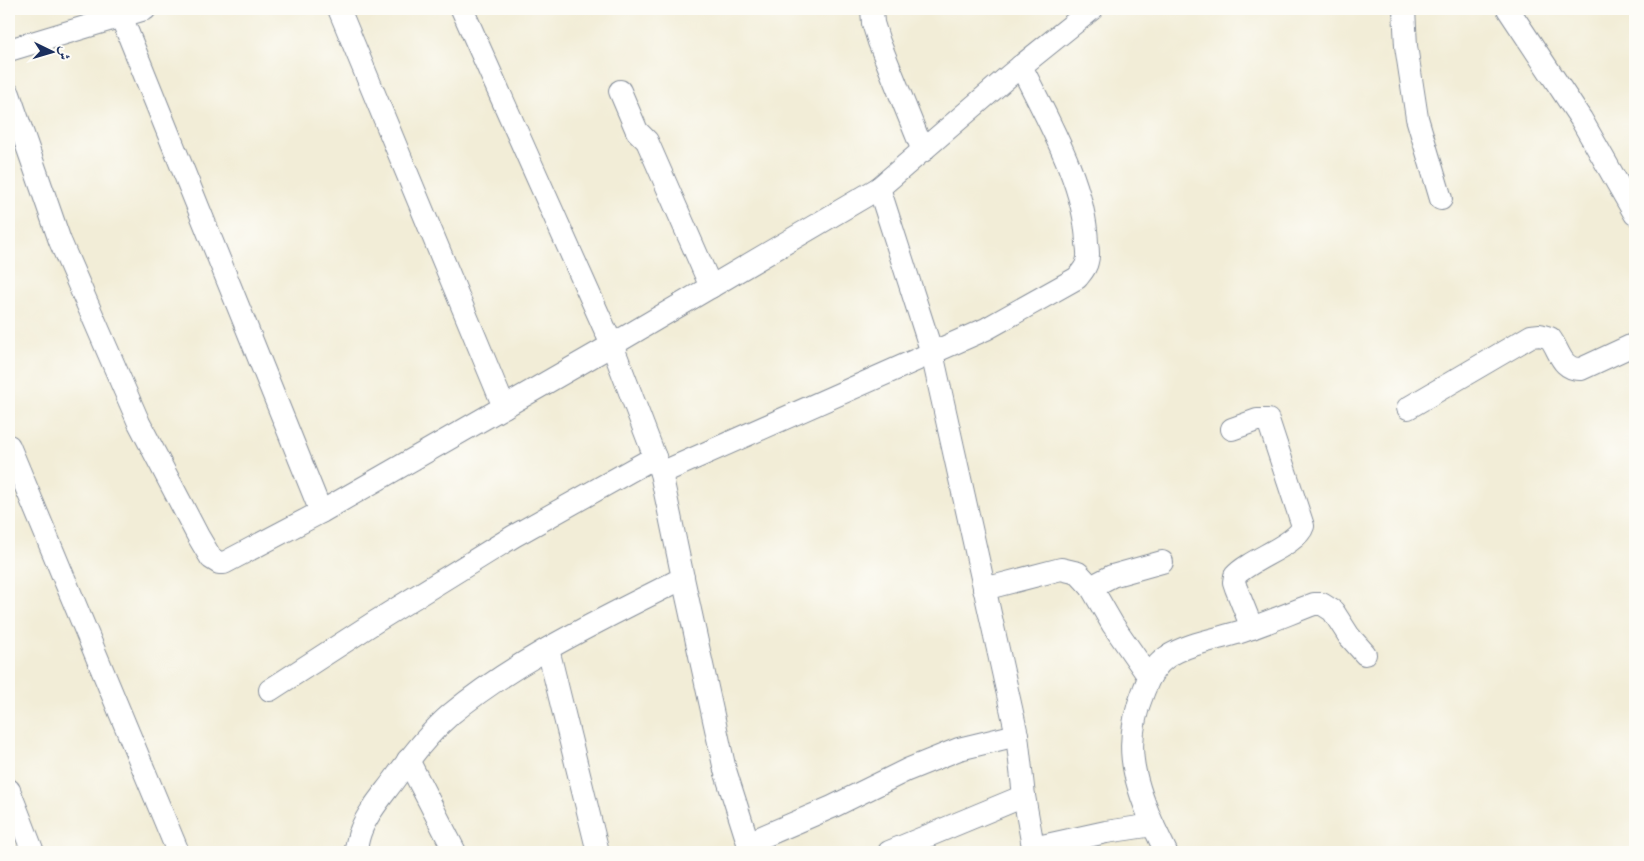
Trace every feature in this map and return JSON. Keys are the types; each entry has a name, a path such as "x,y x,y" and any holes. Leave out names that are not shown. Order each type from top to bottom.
{"street":[{"path":"9,50 145,9"},
{"path":"339,9 504,407"},
{"path":"464,9 612,345 658,465 725,770 750,848 959,749 1016,735"},
{"path":"872,9 873,23 879,42 923,150"},
{"path":"9,94 60,242 140,423 211,558 218,563 224,563 322,512 879,188 1021,66 1092,9"},
{"path":"1404,9 1406,46 1417,118 1441,199"},
{"path":"1508,9 1581,119 1635,214"},
{"path":"121,16 322,512"},
{"path":"270,690 506,541 658,465 986,329 1077,278 1088,261 1087,229 1081,203 1063,152 1021,66"},
{"path":"620,91 637,131 647,141 711,287"},
{"path":"879,188 932,353 1016,735 1033,850 1106,832 1153,825"},
{"path":"1408,408 1530,336 1546,336 1550,338 1565,363 1571,369 1580,369 1635,344"},
{"path":"1232,429 1257,420 1268,420 1303,526 1302,530 1292,539 1235,576 1236,588 1252,628"},
{"path":"9,446 178,852"},
{"path":"1092,587 1112,576 1162,562"},
{"path":"984,589 1061,569 1078,573 1092,587 1113,625 1149,678"},
{"path":"354,852 361,830 381,798 408,760 451,715 486,688 548,649 683,578"},
{"path":"1166,852 1140,797 1132,764 1131,741 1135,712 1156,666 1168,656 1192,646 1252,628 1314,604 1322,604 1332,611 1349,636 1365,654"},
{"path":"548,649 598,852"},
{"path":"408,760 455,852"},
{"path":"9,790 33,852"},
{"path":"889,852 1024,796"}]}
